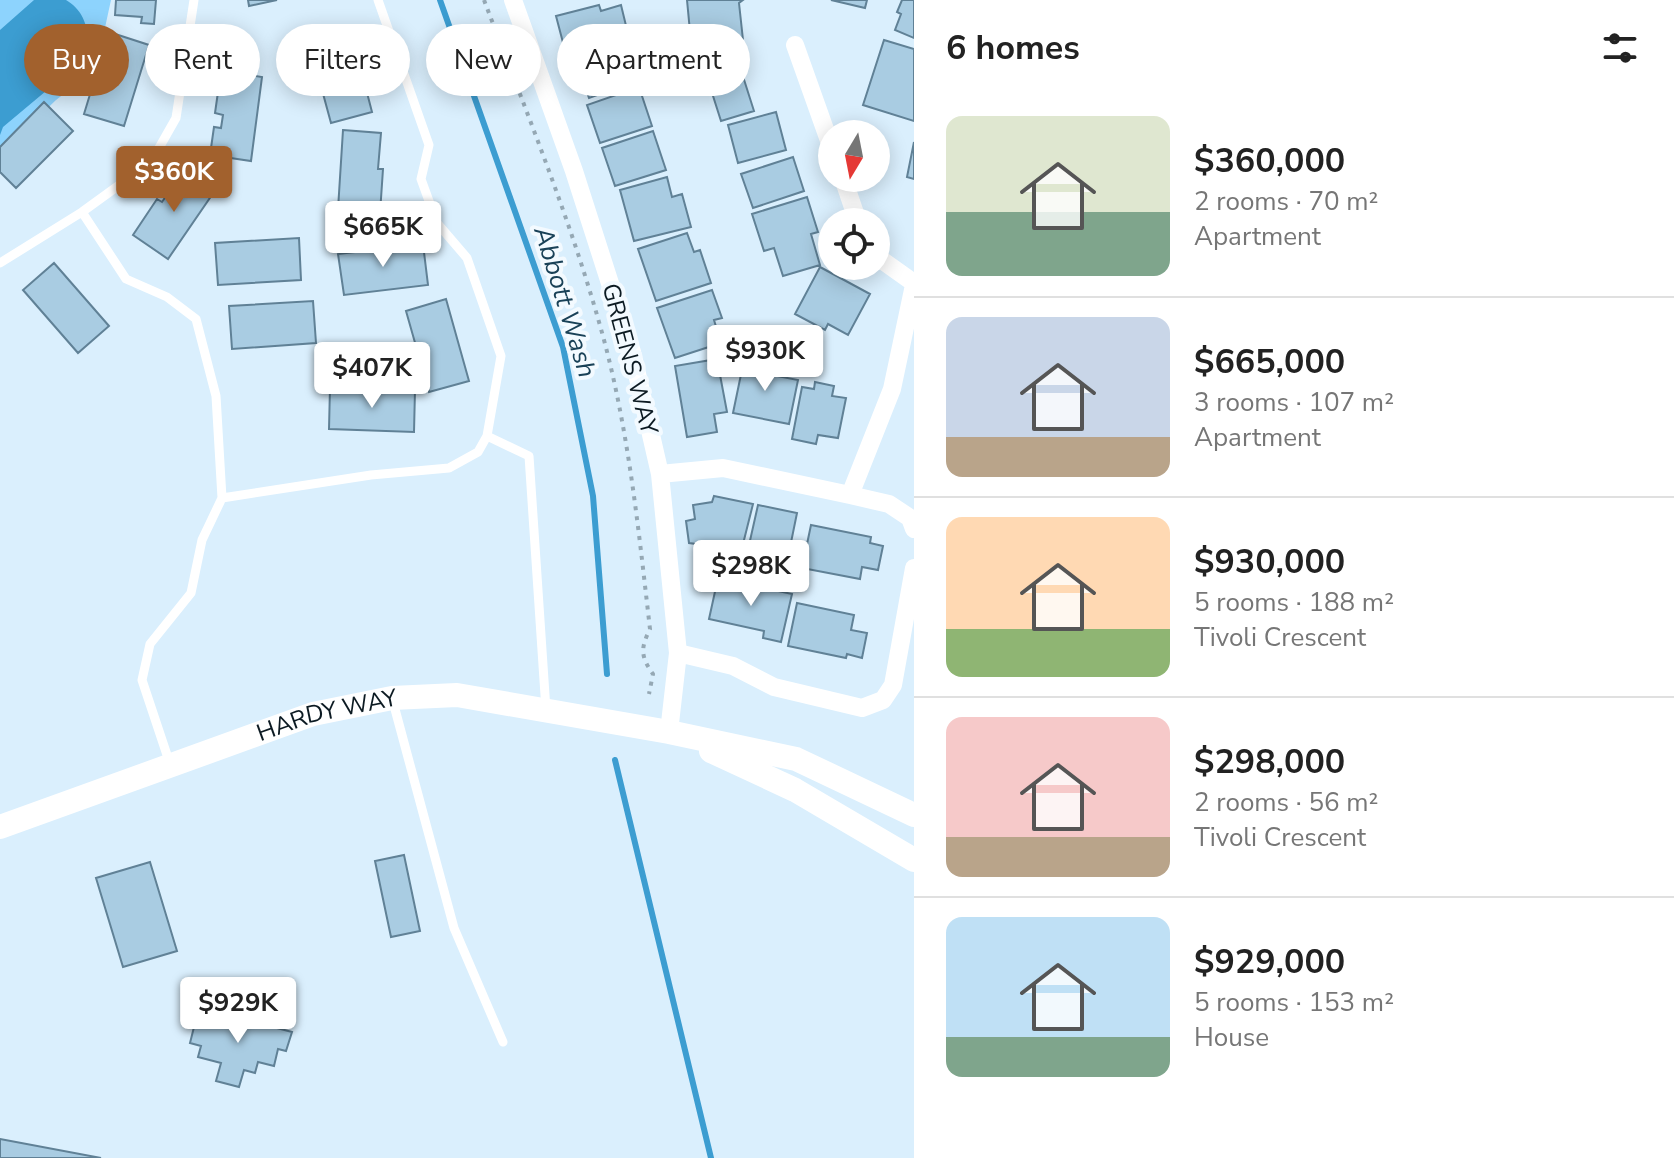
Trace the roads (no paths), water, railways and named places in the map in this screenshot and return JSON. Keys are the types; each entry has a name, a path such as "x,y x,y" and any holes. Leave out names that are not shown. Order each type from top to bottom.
{"main road":[{"name":"HARDY WAY","path":"0,827 313,714 392,698 457,695 669,732 796,759 914,815"},
{"name":"HARDY WAY","path":"669,732 795,790 914,860"}],"street":[{"name":"GREENS WAY","path":"513,0 574,171 632,352 660,474 678,653 669,732"},
{"path":"795,45 822,120"},
{"path":"850,495 892,389 914,284 890,266"},
{"path":"660,474 723,468 850,495 889,504 910,518 914,529"},
{"path":"678,653 733,666 774,687 862,708 883,700 893,685 914,568"}],"lane":[{"path":"0,263 82,212 151,162 176,118 194,0"},
{"path":"222,498 371,475 449,468 478,452 487,436 501,356 467,258 437,223 421,179 429,145 378,0"},
{"path":"82,212 126,279 167,297 196,319 216,396 222,498 202,540 191,593 150,644 142,680 170,764"},
{"path":"487,436 529,456 546,710"},
{"path":"392,698 454,928 503,1042"}],"waterway":[{"name":"Abbott Wash","path":"440,0 563,347 593,496 607,674"},
{"path":"615,760 711,1158"}]}
